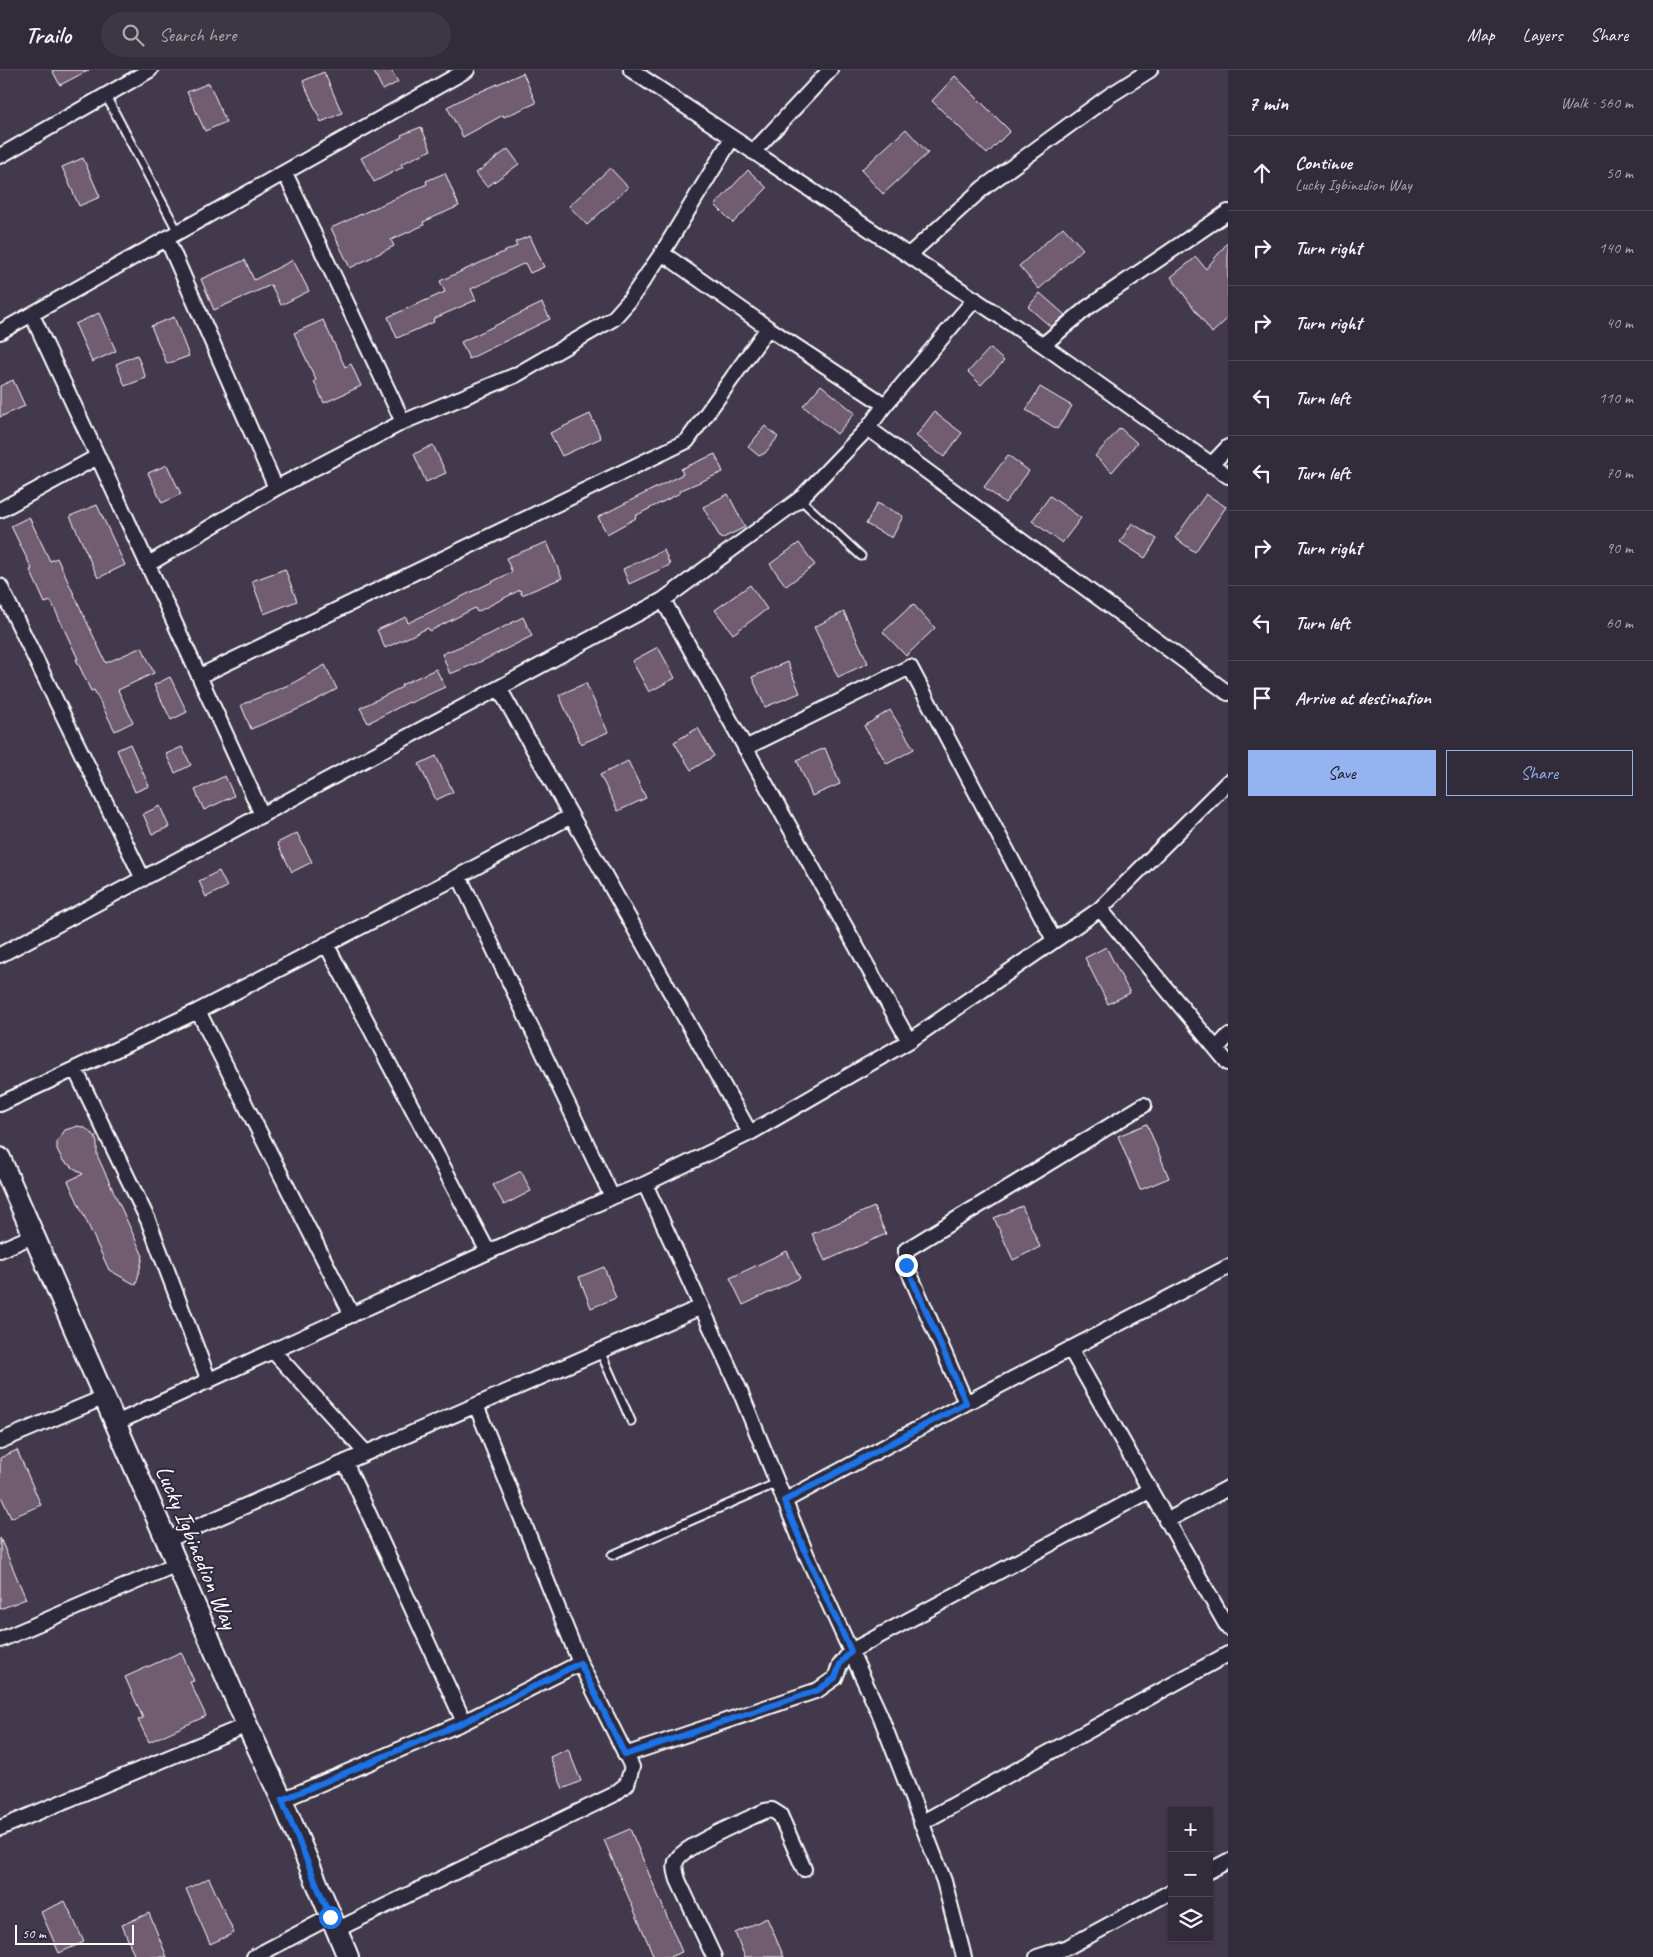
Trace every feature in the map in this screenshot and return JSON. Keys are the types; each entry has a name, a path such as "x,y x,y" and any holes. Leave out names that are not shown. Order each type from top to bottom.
{"street":[{"path":"0,156 150,70"},
{"path":"0,332 467,70"},
{"path":"631,70 1043,344 1228,476"},
{"path":"753,152 830,70"},
{"path":"909,255 983,188 1109,96 1150,70"},
{"path":"146,564 276,488 403,422 516,375 613,319 629,301 662,253 732,138"},
{"path":"285,173 403,422"},
{"path":"1043,344 1087,308 1228,212"},
{"path":"173,235 276,488"},
{"path":"662,253 768,328 885,405"},
{"path":"0,955 663,600 800,499 868,428 885,405 975,299"},
{"path":"32,315 146,564 200,676 262,815"},
{"path":"200,676 687,440 768,328"},
{"path":"868,428 1228,694"},
{"path":"1211,465 1228,447"},
{"path":"0,510 97,457"},
{"path":"0,586 143,879"},
{"path":"663,600 909,1041"},
{"path":"746,748 910,667 1054,940"},
{"path":"499,688 750,1133"},
{"path":"116,1424 488,1252 645,1184 750,1133 909,1041 1100,909 1228,782"},
{"path":"0,1104 198,1011 571,816"},
{"path":"459,876 612,1197"},
{"path":"1100,909 1228,1063"},
{"path":"326,944 488,1252"},
{"path":"198,1011 352,1315"},
{"path":"1217,1048 1228,1036"},
{"path":"75,1068 148,1220 208,1381"},
{"path":"966,1403 906,1265 906,1250 1144,1105"},
{"name":"Lucky Igbinedion Way","path":"0,1158 247,1725 282,1800 348,1957"},
{"path":"645,1184 740,1392 807,1556 880,1715 944,1881 964,1957"},
{"path":"0,1250 35,1235"},
{"path":"784,1501 966,1403 1228,1267"},
{"path":"167,1540 701,1307"},
{"path":"1071,1350 1228,1628"},
{"path":"273,1351 366,1453"},
{"path":"0,1441 105,1397"},
{"path":"254,1957 333,1924 614,1795 627,1784 632,1767 580,1663 476,1405"},
{"path":"345,1462 464,1722"},
{"path":"1166,1520 1228,1488"},
{"path":"625,1755 818,1690 835,1678 840,1664 851,1651 1149,1491"},
{"path":"0,1640 177,1564"},
{"path":"922,1823 1228,1654"},
{"path":"282,1800 464,1722 580,1663"},
{"path":"0,1828 247,1725"},
{"path":"714,1957 678,1880 675,1868 678,1858 697,1843 757,1814 772,1810 780,1815 804,1869"},
{"path":"1213,1869 1228,1860"},
{"path":"1037,1957 1068,1946 1168,1893"}],"lane":[{"path":"106,96 173,235"},
{"path":"800,499 861,556"},
{"path":"600,1351 632,1421"},
{"path":"612,1554 777,1483"}],"building":[{"path":"52,70 89,70 60,85"},
{"path":"373,70 391,70 398,82 383,90"},
{"path":"324,72 342,113 321,122 303,81"},
{"path":"523,73 536,103 504,117 503,115 463,137 447,107 476,92"},
{"path":"955,76 1010,131 987,154 932,101"},
{"path":"209,83 226,122 205,131 187,92"},
{"path":"421,127 431,150 401,164 403,167 374,182 361,158 402,137 401,135"},
{"path":"906,129 928,153 883,194 861,170"},
{"path":"508,149 519,164 487,187 476,173"},
{"path":"83,158 100,197 79,206 62,167"},
{"path":"610,168 628,187 587,225 569,206"},
{"path":"748,170 767,188 733,223 715,205"},
{"path":"445,173 459,206 423,222 424,225 391,240 394,246 350,268 331,228 427,184 426,181"},
{"path":"1063,227 1083,249 1039,289 1019,266"},
{"path":"530,236 544,267 530,273 525,263 471,289 476,300 433,319 434,322 397,338 388,317 445,292 440,281 517,246 515,242"},
{"path":"1228,242 1228,318 1212,333 1171,277 1196,257 1206,269"},
{"path":"245,260 254,280 293,260 309,291 281,305 271,285 214,310 201,279"},
{"path":"1040,293 1065,315 1051,327 1028,307"},
{"path":"542,303 550,319 469,359 461,342"},
{"path":"99,313 116,351 92,362 75,324"},
{"path":"174,317 189,356 167,364 151,326"},
{"path":"323,320 345,367 351,364 361,386 324,403 314,381 316,380 294,333"},
{"path":"990,348 1004,361 981,385 968,372"},
{"path":"137,355 146,378 125,386 116,364"},
{"path":"13,380 25,406 0,417 0,386"},
{"path":"821,385 855,413 837,434 803,406"},
{"path":"1040,387 1072,406 1057,429 1026,410"},
{"path":"934,412 962,433 944,457 916,436"},
{"path":"590,414 601,438 562,456 550,433"},
{"path":"765,426 778,437 765,453 759,456 748,447"},
{"path":"1120,428 1137,443 1112,472 1095,456"},
{"path":"433,445 446,473 426,482 414,454"},
{"path":"715,454 723,472 679,491 680,493 635,516 636,518 607,534 598,517 683,474 681,469"},
{"path":"1008,455 1029,471 1005,503 984,487"},
{"path":"167,465 181,494 162,503 148,473"},
{"path":"728,494 745,527 721,539 703,507"},
{"path":"1206,494 1226,507 1195,552 1175,538"},
{"path":"1050,496 1081,518 1062,543 1032,521"},
{"path":"877,503 903,516 892,538 866,524"},
{"path":"97,505 125,565 98,578 70,516"},
{"path":"29,517 50,561 57,558 106,663 142,647 154,673 118,690 133,722 115,731 94,690 91,691 51,601 45,603 30,570 32,569 11,526"},
{"path":"1132,523 1157,539 1145,558 1120,542"},
{"path":"547,542 562,578 522,595 520,590 477,612 475,608 430,631 428,628 385,648 377,630 406,617 408,623 512,572 506,558"},
{"path":"799,543 815,565 786,586 770,564"},
{"path":"664,550 670,565 629,584 623,569"},
{"path":"285,569 297,601 264,614 252,581"},
{"path":"750,585 767,609 733,634 715,610"},
{"path":"913,604 935,628 906,656 883,632"},
{"path":"844,612 868,663 838,677 814,627"},
{"path":"523,617 532,636 482,661 450,674 442,654 488,635"},
{"path":"658,647 675,678 649,692 632,661"},
{"path":"787,662 800,693 765,707 752,677"},
{"path":"325,665 337,689 303,707 251,729 241,705 293,683"},
{"path":"436,669 445,687 409,702 368,723 360,708 402,687 401,685"},
{"path":"170,677 187,712 171,720 154,685"},
{"path":"586,683 608,732 581,744 559,695"},
{"path":"890,710 914,749 887,764 864,726"},
{"path":"698,728 714,756 691,770 674,742"},
{"path":"130,744 149,786 135,792 117,750"},
{"path":"182,747 191,765 175,773 166,754"},
{"path":"825,748 840,784 812,796 797,760"},
{"path":"436,756 453,792 436,800 419,764"},
{"path":"628,761 646,798 618,811 600,775"},
{"path":"225,776 234,796 204,810 195,790"},
{"path":"160,806 169,827 152,834 143,814"},
{"path":"297,833 312,862 292,872 277,843"},
{"path":"219,871 227,887 206,897 199,881"},
{"path":"1106,947 1130,993 1108,1004 1085,958"},
{"path":"1147,1124 1169,1178 1140,1190 1118,1136"},
{"path":"78,1126 85,1128 95,1136 97,1155 143,1256 136,1285 109,1270 68,1181 83,1174 63,1161 57,1149 57,1142 65,1130"},
{"path":"521,1171 531,1191 504,1205 493,1185"},
{"path":"1022,1206 1040,1247 1013,1260 994,1218"},
{"path":"874,1207 886,1234 825,1261 812,1234"},
{"path":"787,1251 800,1278 743,1305 730,1278"},
{"path":"604,1267 616,1298 591,1308 579,1277"},
{"path":"17,1450 41,1505 11,1518 0,1494 0,1458"},
{"path":"0,1538 26,1599 0,1609"},
{"path":"181,1652 194,1681 190,1682 206,1716 149,1742 138,1720 143,1718 125,1677"},
{"path":"568,1749 581,1781 563,1789 550,1757"},
{"path":"630,1829 682,1952 669,1957 654,1957 604,1840"},
{"path":"209,1878 234,1933 210,1944 186,1889"},
{"path":"65,1901 84,1942 59,1953 41,1912"},
{"path":"149,1913 167,1957 135,1957 122,1925"},
{"path":"767,1918 784,1957 745,1957 735,1933"}],"route":[{"path":"330,1917 282,1800 464,1722 580,1663 625,1755 818,1690 835,1678 840,1664 851,1651 784,1501 966,1403 906,1265"}]}
